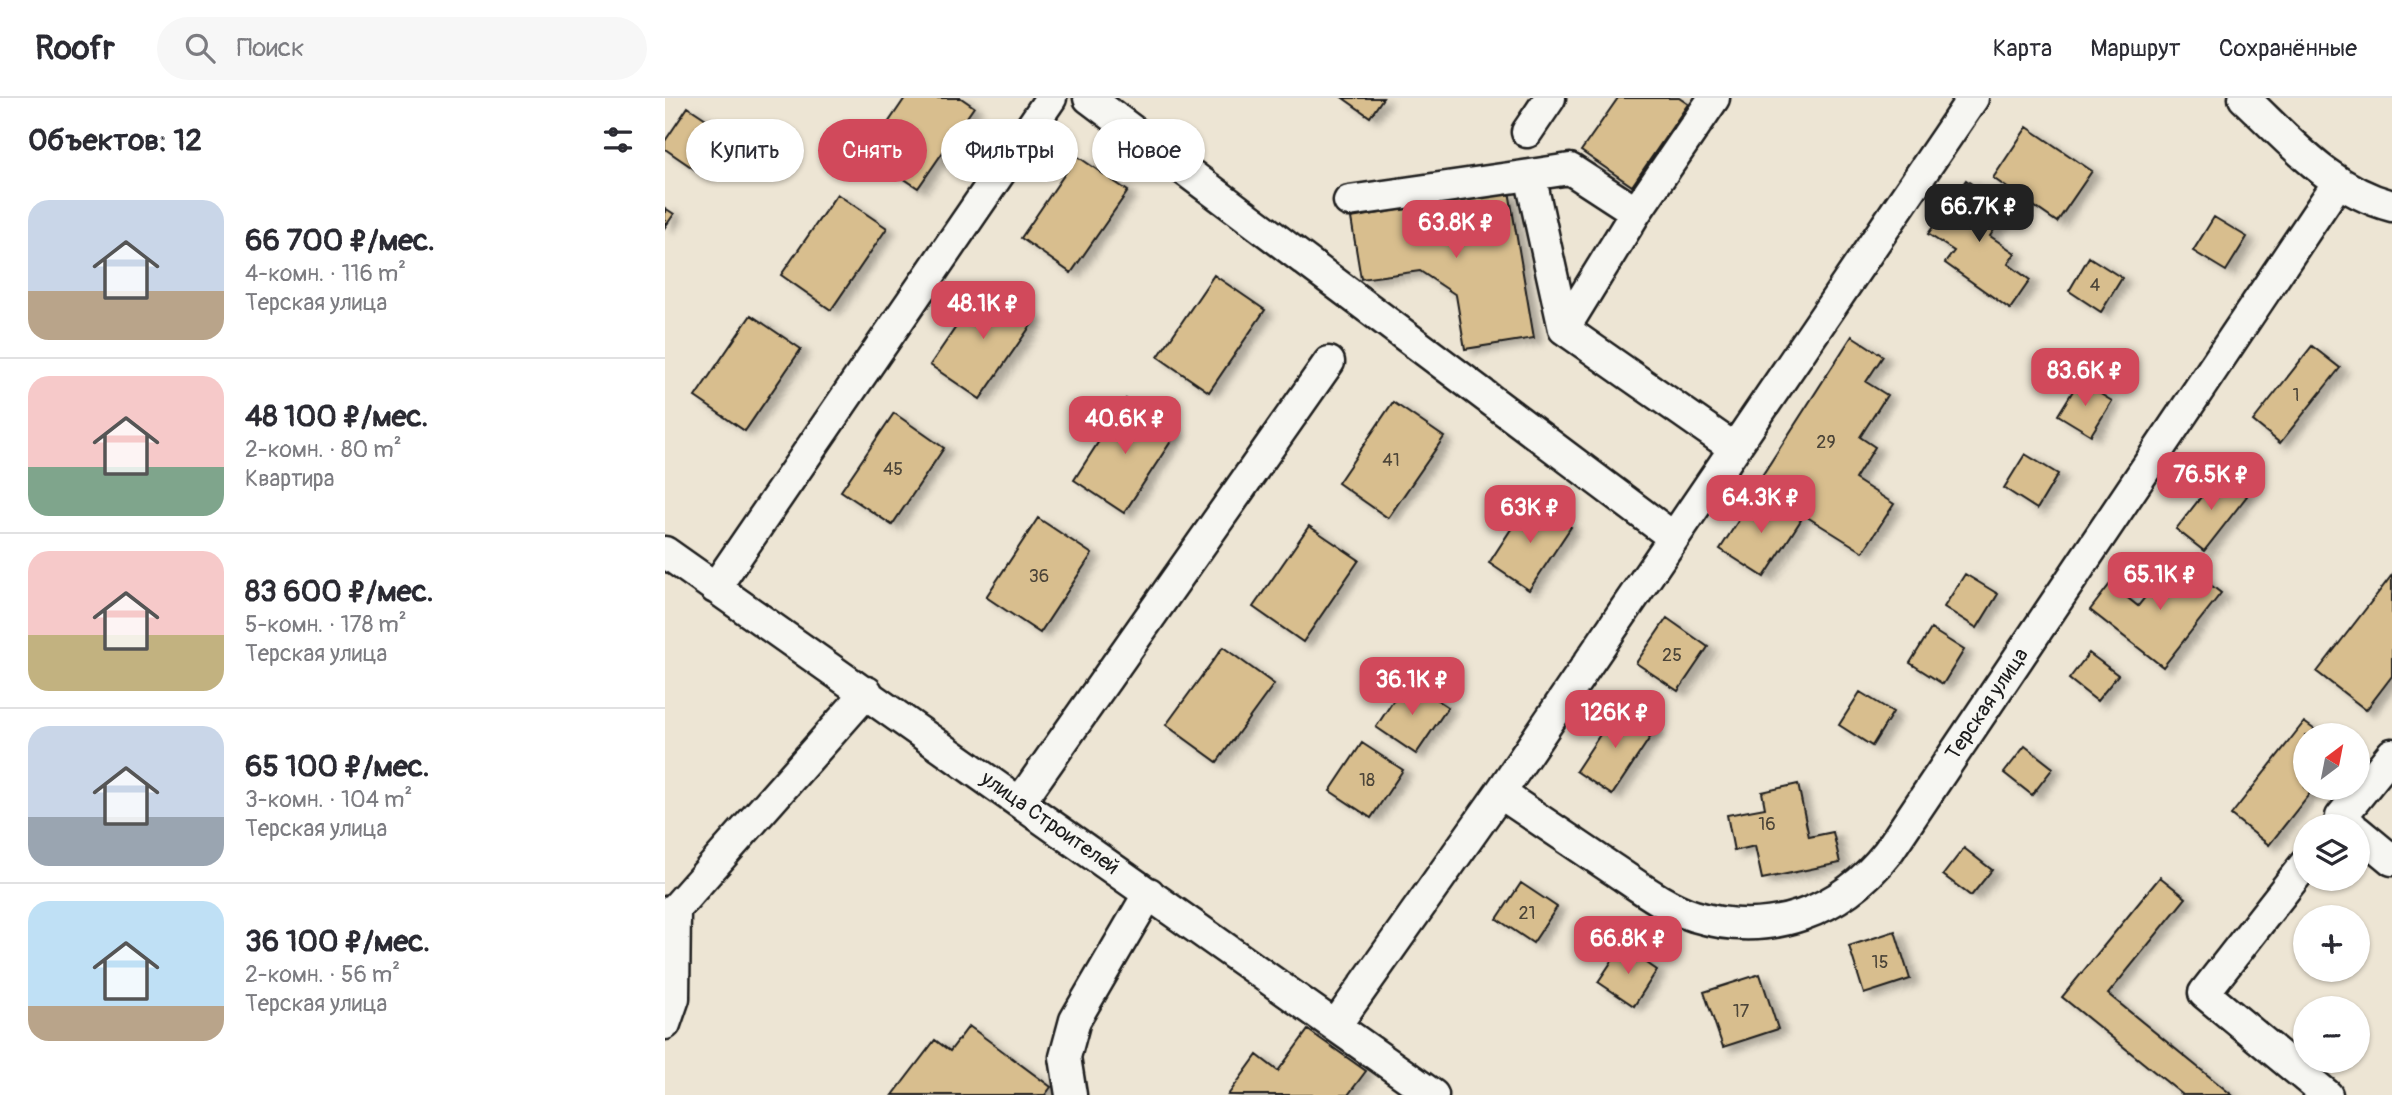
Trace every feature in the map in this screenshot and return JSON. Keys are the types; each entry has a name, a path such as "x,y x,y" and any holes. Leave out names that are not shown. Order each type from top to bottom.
{"street":[{"path":"715,588 1051,98"},
{"path":"1089,98 1673,537"},
{"path":"1527,132 1550,98"},
{"path":"1564,329 1636,212 1714,98"},
{"path":"1336,1025 1500,793 1973,98"},
{"path":"2243,98 2337,184 2368,200 2392,206"},
{"path":"1349,201 1570,169 1636,212"},
{"path":"1530,175 1564,329 1734,448"},
{"name":"Терская улица","path":"1500,793 1659,900 1693,915 1730,923 1767,923 1803,915 1837,900 1867,878 1888,852 2337,184"},
{"path":"1020,802 1329,362"},
{"name":"улица Строителей","path":"665,552 867,692 1433,1095"},
{"path":"665,1024 674,998 670,911 867,692"},
{"path":"2353,814 2392,754"},
{"path":"2370,843 2392,860"},
{"path":"2293,879 2204,993 2327,1095"},
{"path":"1071,1095 1065,1057 1075,1020 1149,893"}],"building":[{"path":"905,98 961,98 974,107 966,119 941,119 941,155 927,175 927,119 891,119"},
{"path":"1343,98 1383,98 1370,117"},
{"path":"1618,98 1679,98 1688,104 1632,186 1581,151"},
{"path":"688,107 706,119 686,119 686,163 665,149 665,141"},
{"path":"2027,127 2092,171 2057,222 1993,178"},
{"path":"1078,157 1092,166 1092,182 1115,182 1128,191 1071,273 1021,238 1059,182 1078,182"},
{"path":"1966,180 2008,209 1990,236 2015,253 2008,264 2030,280 2010,309 1945,263 1954,251 1928,234"},
{"path":"909,182 922,182 918,188"},
{"path":"1509,191 1534,338 1465,349 1456,295 1420,271 1361,279 1351,218"},
{"path":"837,194 887,228 831,310 781,275"},
{"path":"665,208 674,214 665,227"},
{"path":"2214,217 2247,237 2226,271 2193,251"},
{"path":"2089,257 2122,278 2101,312 2069,291"},
{"path":"1214,275 1265,310 1209,392 1158,357"},
{"path":"986,283 1036,318 980,399 930,365"},
{"path":"751,315 801,349 745,431 695,397"},
{"path":"1852,336 1883,356 1866,382 1887,395 1860,437 1875,447 1855,479 1894,504 1863,552 1756,485"},
{"path":"2312,346 2340,368 2280,443 2253,421"},
{"path":"2079,381 2112,401 2091,435 2058,415"},
{"path":"1126,399 1177,432 1124,513 1074,480"},
{"path":"1393,402 1444,437 1388,518 1338,483"},
{"path":"894,413 944,448 892,525 841,491"},
{"path":"2025,454 2058,474 2037,509 2004,488"},
{"path":"2219,474 2247,496 2204,551 2176,529"},
{"path":"1757,492 1801,520 1764,577 1720,549"},
{"path":"1530,500 1571,527 1529,590 1489,563"},
{"path":"1038,518 1092,554 1040,633 986,597"},
{"path":"1309,526 1359,560 1303,642 1253,607"},
{"path":"2176,558 2221,593 2163,667 2090,610 2110,584 2138,606"},
{"path":"1965,574 1998,594 1977,628 1944,607"},
{"path":"2392,575 2392,676 2366,710 2317,672"},
{"path":"1667,618 1708,647 1678,691 1636,663"},
{"path":"1931,629 1964,650 1943,684 1910,663"},
{"path":"1223,647 1274,684 1217,762 1166,725"},
{"path":"2089,653 2118,675 2097,701 2069,679"},
{"path":"1407,680 1448,707 1416,754 1376,727"},
{"path":"1860,692 1893,712 1872,746 1839,725"},
{"path":"1619,706 1655,730 1612,795 1576,771"},
{"path":"2293,736 2293,800 2305,800 2269,845 2231,815"},
{"path":"1362,743 1403,770 1371,818 1330,791"},
{"path":"2025,746 2053,768 2032,795 2004,773"},
{"path":"1798,784 1809,837 1833,832 1840,863 1762,879 1755,846 1734,851 1727,815 1765,808 1762,792"},
{"path":"1964,848 1992,870 1971,896 1943,875"},
{"path":"2160,877 2186,898 2108,994 2232,1095 2183,1095 2062,997"},
{"path":"1521,883 1557,907 1533,943 1497,919"},
{"path":"1895,931 1910,979 1864,994 1849,946"},
{"path":"1622,946 1657,970 1634,1006 1598,982"},
{"path":"1760,974 1778,1029 1723,1047 1704,992"},
{"path":"969,1026 1051,1087 1045,1095 893,1095 935,1040 950,1051"},
{"path":"1308,1030 1366,1071 1348,1095 1228,1095 1257,1055 1278,1071"}]}
